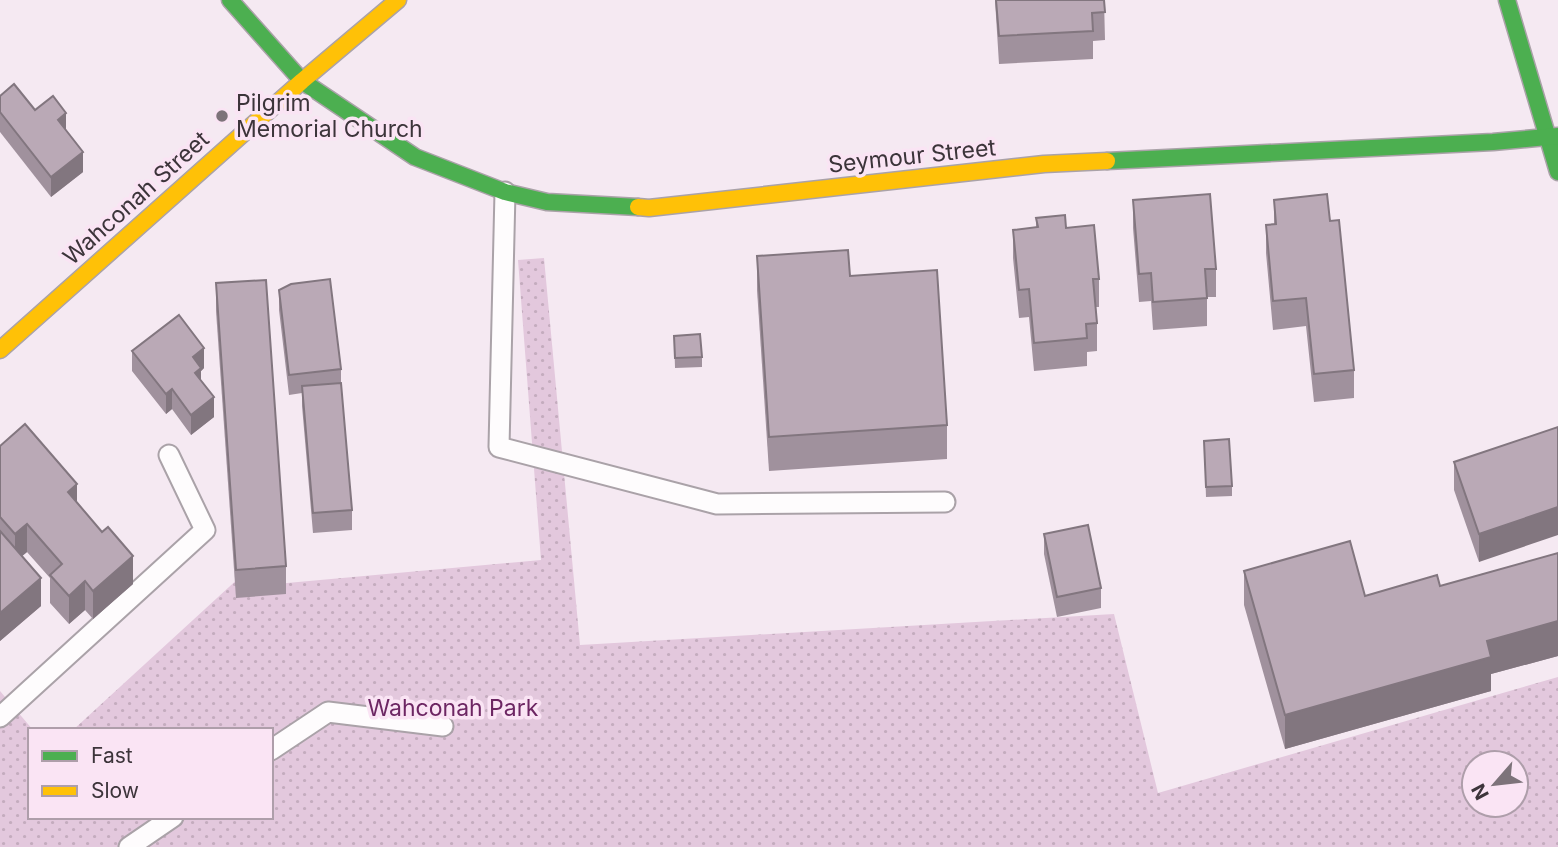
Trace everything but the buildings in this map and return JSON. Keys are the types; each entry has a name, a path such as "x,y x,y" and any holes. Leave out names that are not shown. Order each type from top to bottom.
{"street":[{"name":"Seymour Street","path":"230,0 302,81 415,157 505,192 547,202 649,208 1044,164 1553,137"},
{"name":"Wahconah Street","path":"0,350 302,81 398,0"},
{"path":"1507,0 1553,137 1558,172"}],"lane":[{"path":"505,192 499,447 717,504 945,502"},
{"path":"0,717 205,530 169,455"},
{"path":"273,749 328,712 443,726"},
{"path":"129,847 170,819"}],"green space":[{"name":"Wahconah Park","path":"544,258 580,645 1114,614 1158,793 1558,677 1558,847 0,847 0,691 31,728 28,728 28,819 273,819 273,728 75,728 241,576 242,587 541,560 518,260"}],"traffic: fast":[{"path":"230,0 302,81 415,157 505,192 547,202 638,207"},
{"path":"1507,0 1558,172"},
{"path":"1107,161 1493,142 1558,136"}],"traffic: slow":[{"path":"0,350 302,81 398,0"},
{"path":"638,207 649,208 1044,164 1107,161"}],"place":[{"name":"Pilgrim Memorial Church","path":"222,116"}]}
